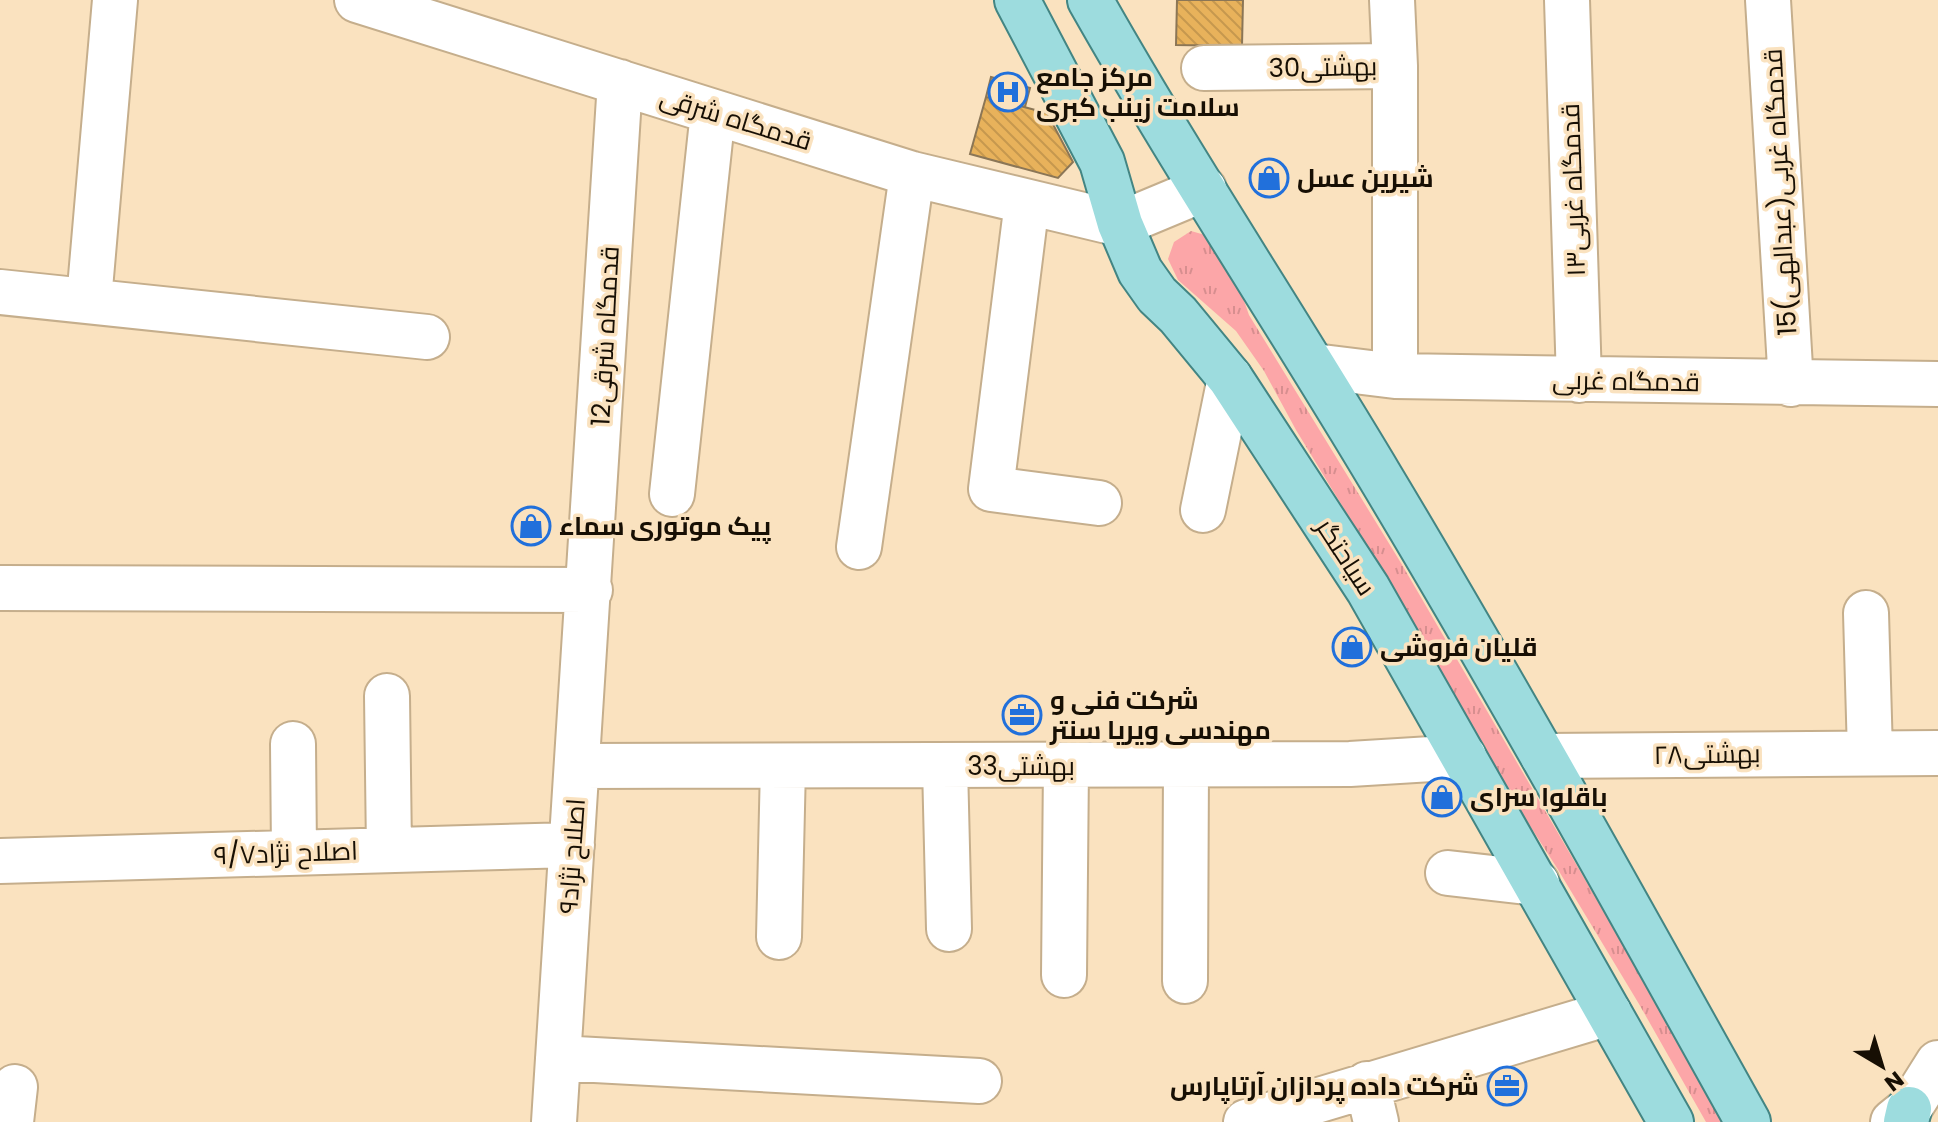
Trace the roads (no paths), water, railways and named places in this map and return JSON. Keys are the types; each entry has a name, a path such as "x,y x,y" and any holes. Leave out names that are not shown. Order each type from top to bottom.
{"main road":[{"name":"سیاحتگر","path":"1017,0 1102,162 1120,224 1140,271 1157,295 1178,315 1230,378 1368,589 1671,1122"},
{"path":"1090,0 1129,69 1425,551 1748,1122"},
{"path":"1368,589 1425,551"}],"street":[{"path":"89,300 115,0"},
{"name":"قدمگاه شرقی","path":"357,0 912,174 1120,224"},
{"path":"1392,0 1395,66 1395,376"},
{"name":"قدمگاه غربی۱۳","path":"1567,0 1579,380"},
{"name":"15قدمگاه غربی(عبدالهی)","path":"1768,0 1791,384"},
{"name":"30بهشتی","path":"1204,68 1395,66"},
{"name":"12قدمگاه شرقی","path":"590,590 620,82"},
{"path":"672,494 713,112"},
{"path":"859,547 912,174"},
{"path":"1120,224 1204,189"},
{"path":"1027,202 991,489 1099,503"},
{"path":"0,292 427,337"},
{"name":"قدمگاه غربی","path":"1314,366 1395,376 1938,384"},
{"path":"1203,510 1230,378"},
{"path":"0,588 590,590"},
{"name":"اصلاح نژاد۹","path":"554,1122 590,590"},
{"path":"1866,613 1870,753"},
{"path":"387,696 389,850"},
{"path":"293,744 294,852"},
{"path":"1791,753 1933,763"},
{"name":"۲۸بهشتی","path":"1543,756 1870,753 1933,763"},
{"name":"33بهشتی","path":"578,766 1350,764 1464,757"},
{"path":"1064,975 1066,765"},
{"path":"1185,981 1186,765"},
{"path":"779,937 783,766"},
{"path":"945,766 949,929"},
{"name":"اصلاح نژاد۹/۷","path":"0,861 572,845"},
{"path":"1448,873 1537,883"},
{"path":"1246,1122 1372,1103 1609,1013"},
{"path":"558,1058 979,1081"},
{"path":"1903,1118 1938,1063"}],"place":[{"name":"مرکز جامع سلامت زینب کبری","path":"1008,92"},
{"name":"شیرین عسل","path":"1269,178"},
{"name":"پیک موتوری سماء","path":"531,526"},
{"name":"قلیان فروشی","path":"1352,647"},
{"name":"شرکت فنی و مهندسی ویریا سنتر","path":"1022,715"},
{"name":"باقلوا سرای","path":"1442,797"},
{"name":"شرکت داده پردازان آرتاپارس","path":"1507,1086"}]}
